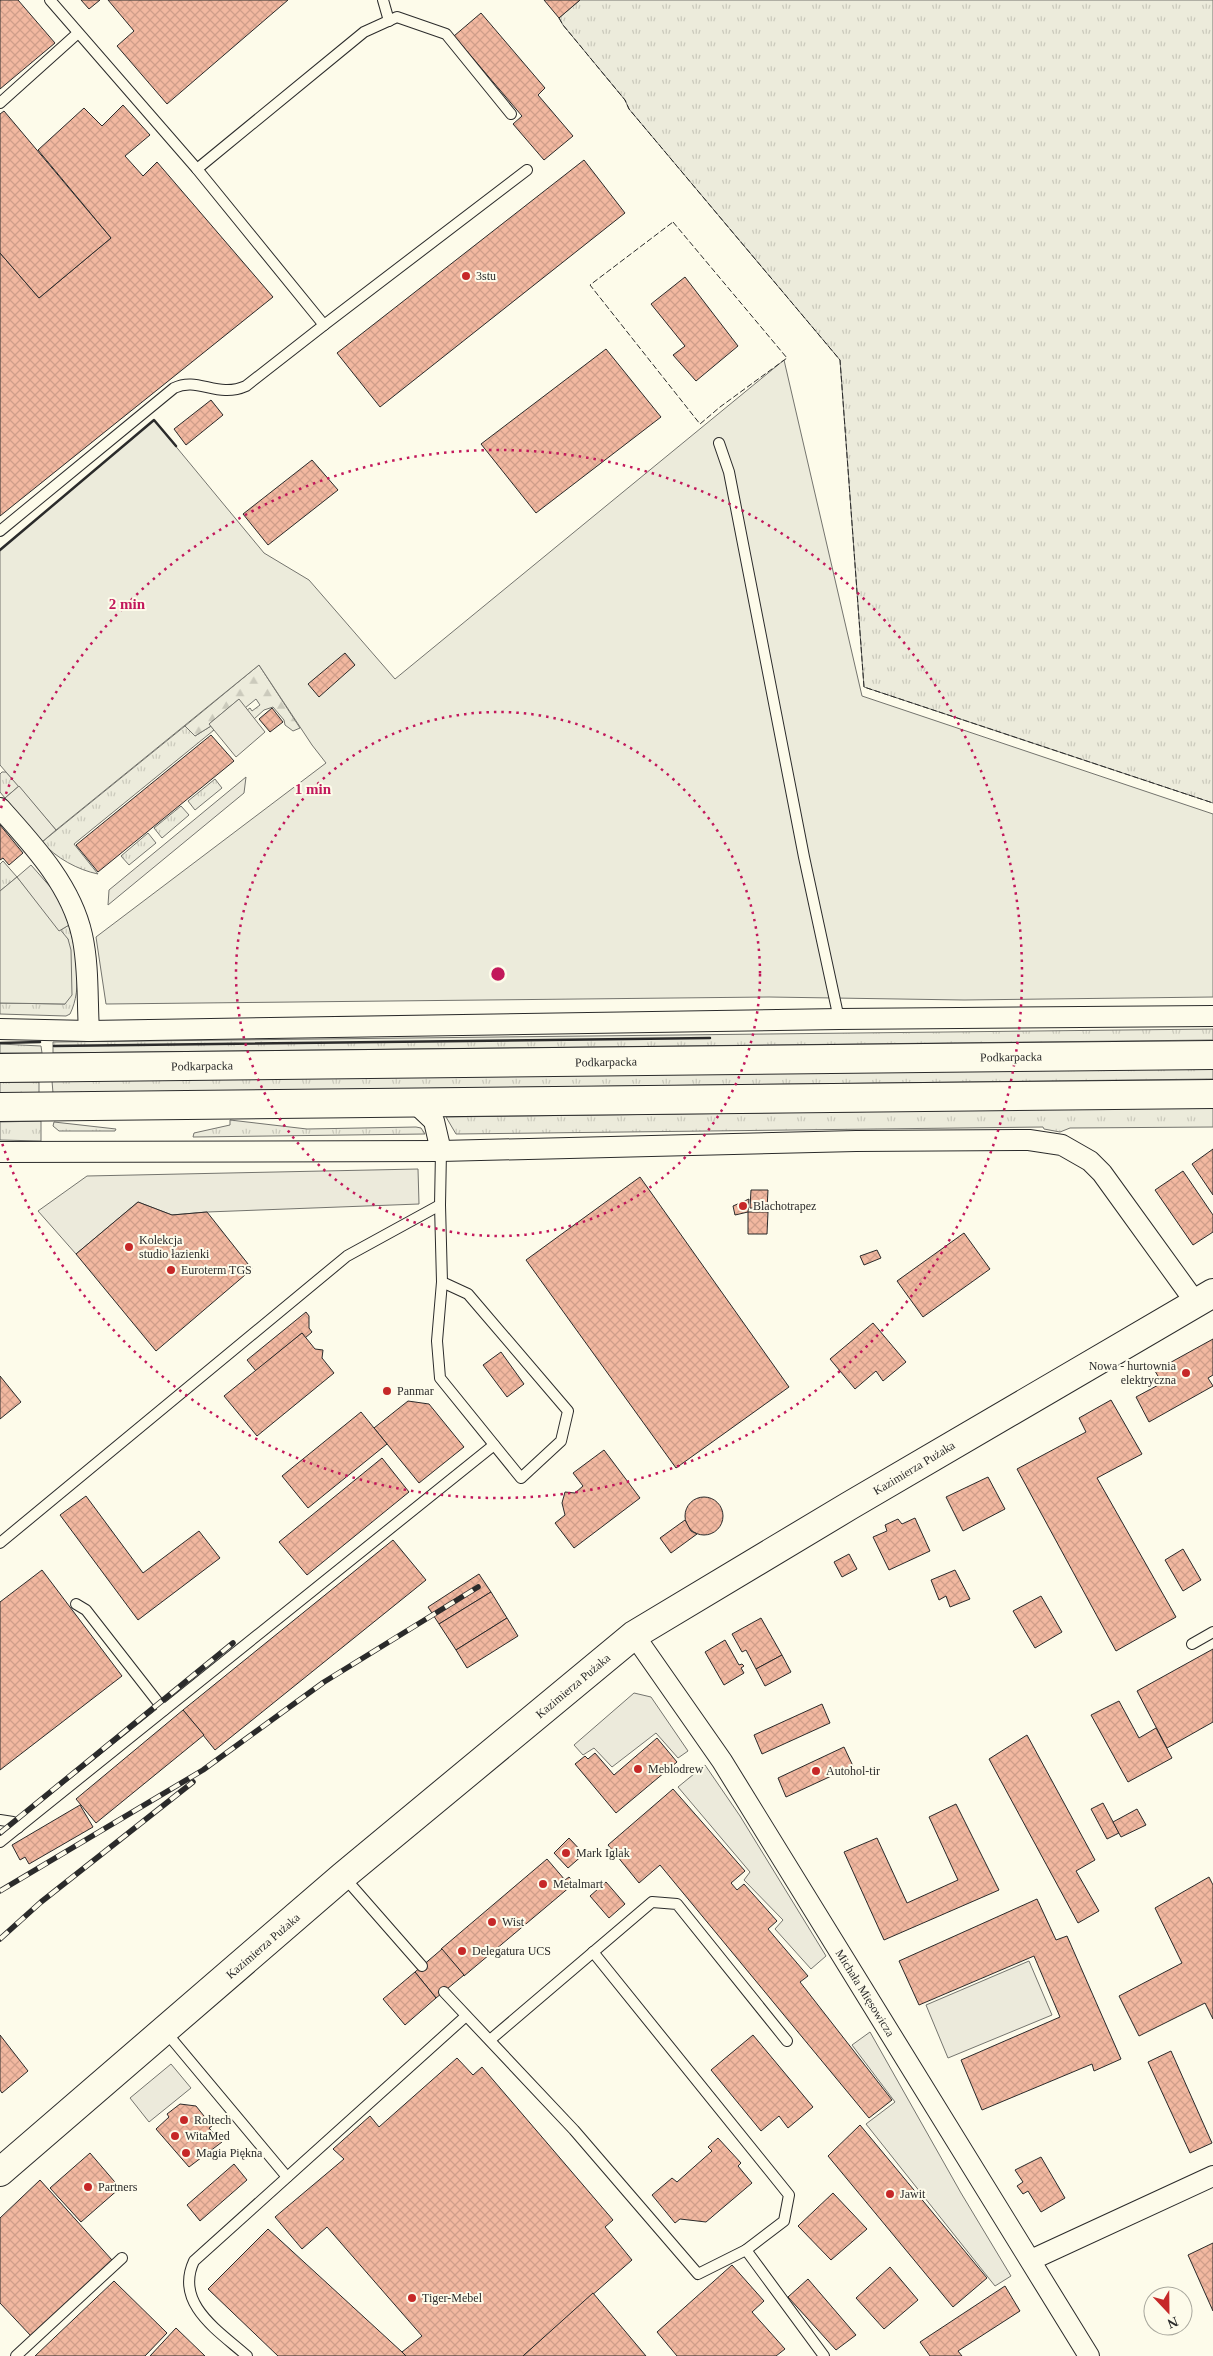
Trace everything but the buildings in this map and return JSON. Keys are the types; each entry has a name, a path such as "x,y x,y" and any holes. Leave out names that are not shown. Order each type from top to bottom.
{"main road":[{"name":"Podkarpacka","path":"0,1068 1213,1055"},
{"path":"0,1107 1213,1094"},
{"name":"Kazimierza Pużaka","path":"0,2172 343,1876 634,1636 1128,1340 1205,1298"}],"street":[{"path":"0,808 37,849 68,896 82,935 89,1031"},
{"path":"0,1029 89,1031 838,1019 1213,1016"},
{"path":"415,1103 434,1121 441,1152"},
{"path":"0,1152 441,1152 1029,1140 1062,1145 1090,1161 1205,1298"},
{"name":"Michała Mięsowicza","path":"634,1636 722,1761 1089,2356"},
{"path":"1031,2260 1213,2176"}],"lane":[{"path":"50,0 197,169 324,325"},
{"path":"382,0 389,21"},
{"path":"197,169 364,32 397,17 446,34 511,114"},
{"path":"0,103 78,33"},
{"path":"0,531 174,388 182,384 192,384 222,391 236,390 246,386 527,170"},
{"path":"719,443 729,472 804,857 838,1019"},
{"path":"441,1152 442,1282 437,1341 440,1378 521,1478 561,1441 568,1411 468,1294 442,1282"},
{"path":"0,1543 347,1256 440,1205"},
{"path":"0,1842 494,1445"},
{"path":"76,1604 86,1610 164,1710"},
{"path":"1192,1644 1213,1632"},
{"path":"0,1820 13,1822 18,1828"},
{"path":"343,1876 422,1966"},
{"path":"490,2040 652,1902 677,1904 787,2041"},
{"path":"444,1992 574,2130 698,2274 746,2250 784,2221 789,2195 593,1952"},
{"path":"247,2356 206,2320 196,2306 188,2290 188,2274 194,2261 466,2016"},
{"path":"165,2030 287,2177"},
{"path":"746,2250 824,2356"},
{"path":"16,2356 122,2258"}],"green space":[{"path":"580,0 1213,0 1213,803 864,687 840,360 629,109 625,100 563,25 559,18"},
{"path":"784,360 862,696 1213,814 1213,997 964,1000 769,997 106,1004 96,937 326,763 259,665 56,830 0,765 0,550 154,420 264,553 309,580 395,679"},
{"path":"259,665 300,728 293,731 285,725 284,720 273,707 264,710 254,719 247,710 250,708 252,711 260,705 256,699 245,708 238,700 209,724 211,726 195,736 185,726"},
{"path":"185,726 195,736 211,726 214,730 74,844 98,874 83,870 68,862 42,842"},
{"path":"6,772 19,786 5,798 0,792 0,774"},
{"path":"215,779 222,788 195,810 188,801"},
{"path":"181,806 189,815 162,838 154,828"},
{"path":"148,833 156,843 129,865 121,856"},
{"path":"3,861 17,877 0,891 0,864"},
{"path":"17,877 68,939 71,950 72,995 65,1004 0,1003 0,891"},
{"path":"69,925 77,969 76,993 70,1014 66,1016 0,1014 0,1003 65,1004 68,939 59,931"},
{"path":"1213,1029 1213,1040 53,1053 53,1042"},
{"path":"0,1044 41,1046 42,1053 0,1053"},
{"path":"1213,1068 1213,1079 53,1093 52,1081"},
{"path":"0,1082 39,1082 39,1093 0,1094"},
{"path":"1213,1107 1213,1127 1070,1128 1060,1132 1044,1129 1043,1127 456,1134 446,1117"},
{"path":"230,1120 307,1129 416,1127 421,1128 425,1134 193,1137 194,1133 230,1125"},
{"path":"41,1121 41,1141 0,1140 0,1122"},
{"path":"54,1122 116,1129 115,1131 59,1131 53,1126"}],"shaded area":[{"path":"239,699 265,732 236,757 209,724"},
{"path":"246,777 244,793 108,905 109,890"},
{"path":"19,786 56,830 42,842 5,798"},
{"path":"31,865 53,890 64,911 69,925 59,931 17,877"},
{"path":"418,1169 419,1204 172,1215 138,1202 76,1254 38,1211 87,1176"},
{"path":"634,1693 651,1697 688,1751 678,1758 656,1733 612,1767 594,1748 583,1755 574,1745"},
{"path":"705,1765 740,1816 826,1956 811,1969 775,1929 783,1920 744,1880 750,1872 678,1787"},
{"path":"1029,1961 1052,2015 948,2058 926,2005"},
{"path":"870,2032 961,2193 1011,2276 995,2286 866,2124 895,2102 852,2045"},
{"path":"171,2064 191,2088 149,2122 130,2098"}],"railway":[{"path":"0,1891 203,1770 324,1682 478,1587"},
{"path":"0,1833 233,1643"},
{"path":"0,1939 41,1902 193,1782"}],"fence":[{"path":"559,18 625,100 629,109 840,360 864,687 1213,803"},
{"path":"673,222 787,358 700,424 590,285 673,222"}],"wall":[{"path":"0,550 154,420 176,446"},
{"path":"54,1046 710,1038"},
{"path":"0,1043 40,1042"}],"place":[{"name":"3stu","path":"466,276"},
{"name":"Blachotrapez","path":"743,1206"},
{"name":"Kolekcja studio łazienki","path":"129,1247"},
{"name":"Euroterm TGS","path":"171,1270"},
{"name":"Nowa - hurtownia elektryczna","path":"1186,1373"},
{"name":"Panmar","path":"387,1391"},
{"name":"Meblodrew","path":"638,1769"},
{"name":"Autohol-tir","path":"816,1771"},
{"name":"Mark Iglak","path":"566,1853"},
{"name":"Metalmart","path":"543,1884"},
{"name":"Wist","path":"492,1922"},
{"name":"Delegatura UCS","path":"462,1951"},
{"name":"Roltech","path":"184,2120"},
{"name":"WitaMed","path":"175,2136"},
{"name":"Magia Piękna","path":"186,2153"},
{"name":"Partners","path":"88,2187"},
{"name":"Jawit","path":"890,2194"},
{"name":"Tiger-Mebel","path":"412,2298"}]}
